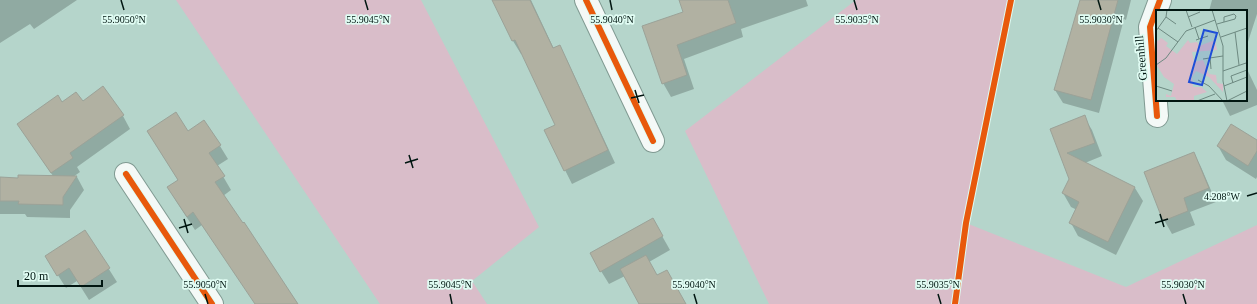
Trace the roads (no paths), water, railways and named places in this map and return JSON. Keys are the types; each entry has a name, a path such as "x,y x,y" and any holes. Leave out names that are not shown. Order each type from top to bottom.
{"street":[{"path":"586,0 653,141"},
{"name":"Greenhill","path":"1156,10 1160,0"},
{"name":"Greenhill","path":"1156,11 1150,27 1157,116"},
{"path":"126,174 212,304"}]}
